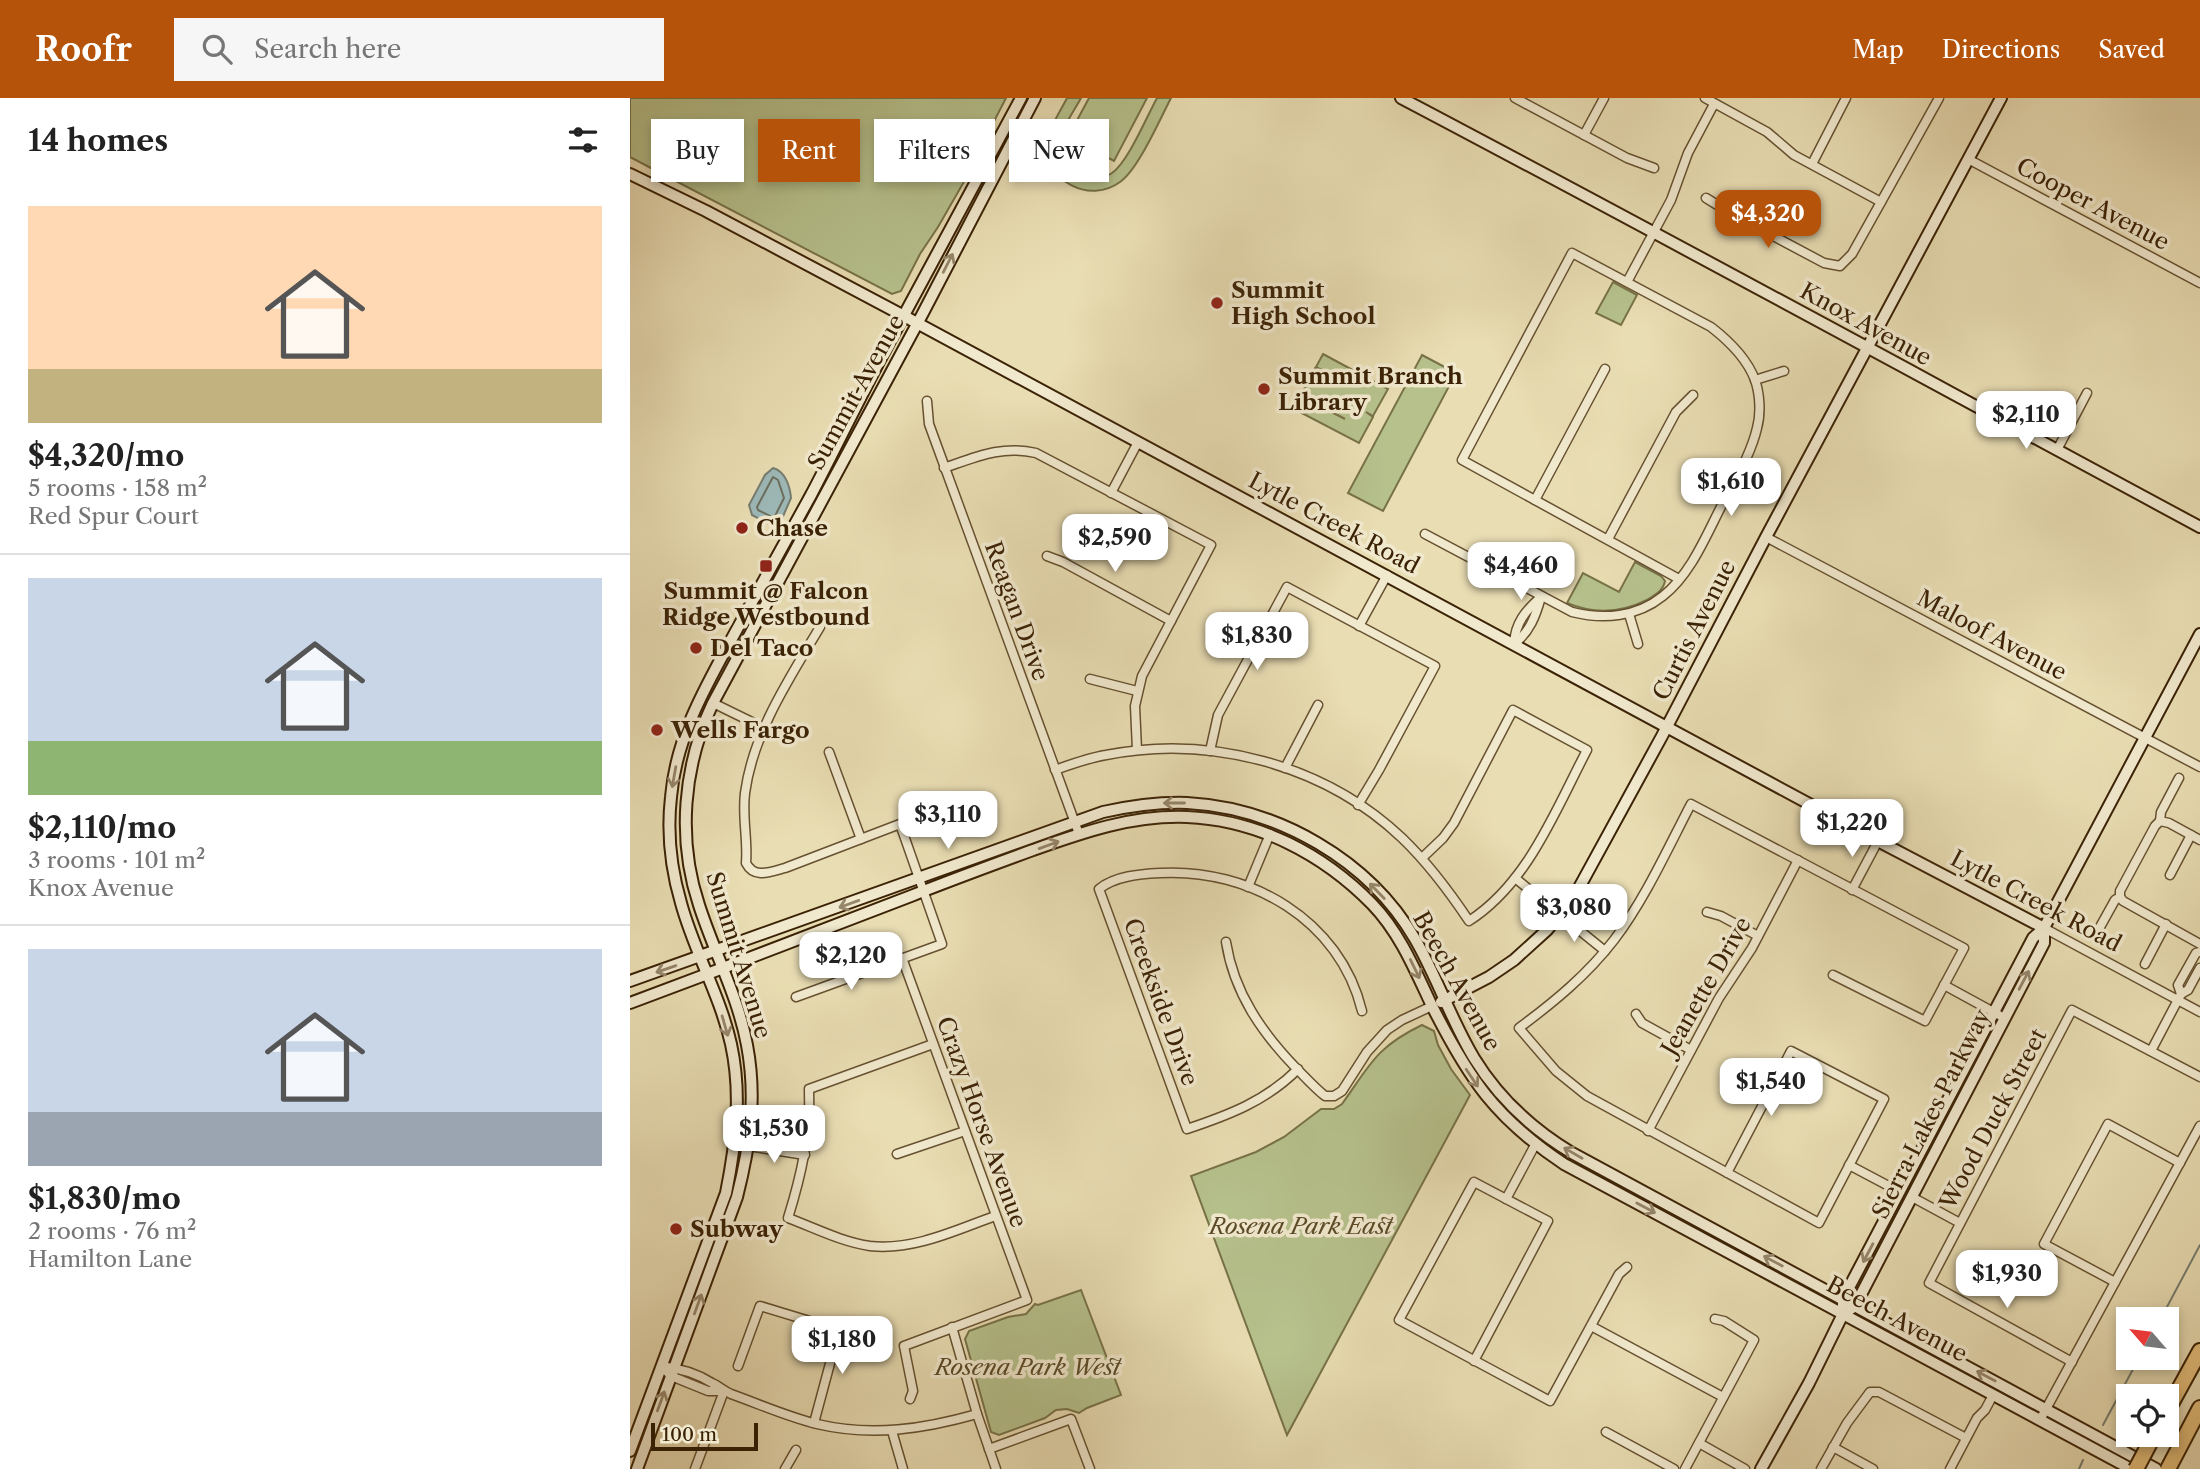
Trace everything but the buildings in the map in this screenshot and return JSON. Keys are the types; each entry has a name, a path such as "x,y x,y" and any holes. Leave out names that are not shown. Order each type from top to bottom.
{"highway":[{"path":"2179,1389 2200,1350"},
{"path":"2168,1469 2200,1408"},
{"path":"2178,1469 2200,1424"},
{"path":"2134,1469 2147,1447"}],"street":[{"name":"Summit Avenue","path":"630,1451 726,1193 735,1144 737,1094 731,1046 708,973 681,905 670,845 671,798 683,737 704,690 1021,98"},
{"name":"Summit Avenue","path":"636,1469 737,1197 749,1146 753,1112 747,1044 693,885 688,853 686,822 691,767 697,745 713,703 1035,98"},
{"name":"Knox Avenue","path":"1401,98 2200,527"},
{"path":"1515,98 1627,158 1654,169"},
{"path":"1584,135 1604,98"},
{"path":"1705,98 1767,132 1794,155 1881,202"},
{"path":"1812,164 1846,98"},
{"path":"1706,198 1824,263 1840,266 1852,254 1939,98"},
{"name":"Curtis Avenue","path":"1298,1069 1323,1095 1331,1097 1342,1091 1364,1056 1387,1030 1489,977 1514,960 1560,915 1586,876 1667,726 2001,98"},
{"path":"1627,282 1671,200 1688,153 1714,104"},
{"name":"Cooper Avenue","path":"1968,159 2200,283"},
{"name":"Lytle Creek Road","path":"630,174 706,211 904,316 1878,841 2179,997 2200,1012"},
{"path":"1425,534 1541,597 1583,615 1610,617 1629,614 1647,606 1664,595 1679,579 1695,557 1749,453 1758,427 1760,410 1755,380 1742,357 1711,327 1572,253 1462,460 1679,579"},
{"path":"1535,500 1605,369"},
{"path":"1755,380 1784,371"},
{"path":"2057,450 2087,393"},
{"path":"1608,539 1676,412 1693,395"},
{"name":"Reagan Drive","path":"927,401 929,424 944,468 1079,834"},
{"path":"1111,493 1139,442"},
{"path":"944,468 990,452 1025,450 1048,458 1211,545 1142,676 1137,691 1137,750"},
{"name":"Maloof Avenue","path":"1766,537 2200,767"},
{"path":"1046,556 1063,562 1171,621"},
{"path":"1359,626 1387,575"},
{"path":"1210,751 1218,715 1287,587 1435,666 1380,770 1358,805"},
{"path":"1514,644 1515,632 1527,609 1541,597"},
{"path":"1629,614 1638,644"},
{"path":"796,997 942,944 900,824 766,873 750,870 746,863 744,802 747,779 764,728 820,627"},
{"name":"Sierra Lakes Parkway","path":"1761,1469 1809,1383 1843,1314 1843,1299 1993,1012 2033,937 2044,928 2200,634"},
{"path":"1090,679 1137,691"},
{"path":"713,703 764,728"},
{"path":"1286,768 1318,705"},
{"path":"1055,770 1097,757 1137,750 1187,749 1247,757 1286,768 1329,787 1393,830 1422,858 1469,921 1516,878 1533,852 1587,750 1513,710 1451,827 1422,858"},
{"path":"829,752 861,839"},
{"path":"2170,875 2196,837 2165,822 2161,812 2179,778"},
{"name":"Beech Avenue","path":"630,981 717,952 1074,821 1130,806 1187,803 1218,806 1250,814 1294,830 1340,858 1382,896 1413,937 1481,1068 1499,1091 1542,1134 1572,1153 2156,1469"},
{"path":"1727,1173 1791,1051 1884,1099 1819,1223 1601,1105 1570,1084 1519,1028 1566,992 1605,951 1640,900 1691,804 1964,948 1925,1021 1833,975"},
{"name":"Beech Avenue","path":"630,1003 924,891 1079,834 1123,821 1186,817 1214,819 1270,834 1316,858 1342,876 1374,906 1402,944 1458,1056 1474,1081 1493,1106 1535,1145 1564,1164 2134,1469"},
{"path":"2095,936 2155,827 2165,822"},
{"path":"1270,834 1248,887 1292,909 1330,944 1353,979 1362,1011"},
{"path":"1852,890 1878,841"},
{"name":"Jeanette Drive","path":"1648,1131 1719,998 1758,936 1798,860"},
{"name":"Creekside Drive","path":"1248,887 1209,876 1170,872 1108,882 1099,889 1187,1129 1253,1104 1282,1085 1298,1069"},
{"path":"1516,878 1605,951"},
{"path":"2120,894 2123,901 2200,944"},
{"path":"1707,912 1721,916 1758,936"},
{"path":"2145,964 2166,925"},
{"name":"Sierra Lakes Parkway","path":"1843,1314 1855,1306 1912,1197 2044,943 2044,928"},
{"path":"1226,942 1236,978 1251,1012 1271,1041 1298,1069"},
{"path":"2179,997 2178,985 2196,953 2200,952"},
{"name":"Crazy Horse Avenue","path":"902,958 1027,1300 952,1327"},
{"path":"2200,968 2188,990 2179,997 2151,1051 2200,1077"},
{"path":"1944,985 2005,1018"},
{"name":"Wood Duck Street","path":"2072,1362 1928,1283 2072,1010 2151,1051"},
{"path":"1636,1014 1642,1023 1691,1050"},
{"path":"933,1044 808,1089 810,1110 805,1155 788,1218 843,1239 884,1247 926,1240 995,1216"},
{"path":"2115,1282 2044,1244 2108,1124 2180,1163"},
{"path":"2040,1420 2200,1126"},
{"path":"897,1154 965,1131"},
{"path":"735,1144 805,1155"},
{"path":"1506,1199 1535,1145"},
{"path":"1849,1165 1900,1192"},
{"path":"1474,1361 1548,1221 1474,1182 1399,1321 1474,1361 1550,1401 1619,1274 1628,1268"},
{"path":"1912,1197 1960,1223"},
{"path":"738,1366 760,1306 839,1330 814,1423"},
{"path":"1685,1469 1754,1340 1724,1321 1715,1319"},
{"path":"1591,1326 1723,1397"},
{"path":"910,1399 912,1391 904,1346 952,1327 996,1469"},
{"path":"661,1366 672,1372 711,1382 724,1391 814,1423 846,1429 892,1431 940,1424 977,1414"},
{"path":"695,1469 724,1391"},
{"path":"1821,1469 1847,1423 1870,1392 1879,1392 1966,1438"},
{"path":"1950,1469 1977,1418 1993,1395"},
{"path":"989,1450 1072,1419 1090,1469"},
{"path":"892,1431 903,1469"},
{"path":"1606,1432 1674,1469"},
{"path":"1699,1443 1745,1469"},
{"path":"1833,1447 1873,1469"},
{"path":"785,1469 796,1450"}],"green space":[{"path":"630,98 1006,98 995,119 874,119 874,182 964,182 901,291 892,294 678,182 744,182 744,119 651,119 651,168 630,157"},
{"path":"1067,98 1081,98 1069,119 1056,119"},
{"path":"1089,98 1147,98 1114,161 1109,158 1109,119 1078,119"},
{"path":"1157,98 1171,98 1127,176 1108,188 1096,191 1083,190 1068,182 1109,182 1109,174 1131,149"},
{"path":"1613,282 1637,295 1621,325 1596,313"},
{"path":"1323,354 1388,389 1373,416 1366,412 1373,417 1359,443 1294,409 1300,396 1345,419 1301,395 1315,368 1345,383 1316,367"},
{"path":"1422,355 1456,373 1383,511 1348,493"},
{"path":"1635,562 1665,581 1661,590 1647,600 1617,610 1587,609 1567,603 1583,573 1619,592"},
{"name":"Rosena Park East","path":"1422,1025 1434,1031 1451,1069 1470,1095 1287,1435 1191,1176 1256,1152 1284,1137 1321,1109 1334,1109 1342,1104 1384,1049"},
{"name":"Rosena Park West","path":"1081,1290 1121,1395 1079,1413 1067,1409 1056,1410 1045,1418 999,1435 991,1432 965,1339 969,1331 1008,1317 1026,1314 1035,1304"}],"water":[{"path":"773,468 781,472 786,480 791,498 781,521 773,526 752,515 749,505 765,475"}],"waterway":[{"path":"2167,1307 2200,1245"},
{"path":"2103,1425 2133,1370"},
{"path":"2079,1469 2083,1460"}],"place":[{"name":"Summit High School","path":"1217,303"},
{"name":"Summit Branch Library","path":"1264,389"},
{"name":"Chase","path":"742,528"},
{"name":"Summit @ Falcon Ridge Westbound","path":"766,566"},
{"name":"Del Taco","path":"696,648"},
{"name":"Wells Fargo","path":"657,730"},
{"name":"Subway","path":"676,1229"}]}
